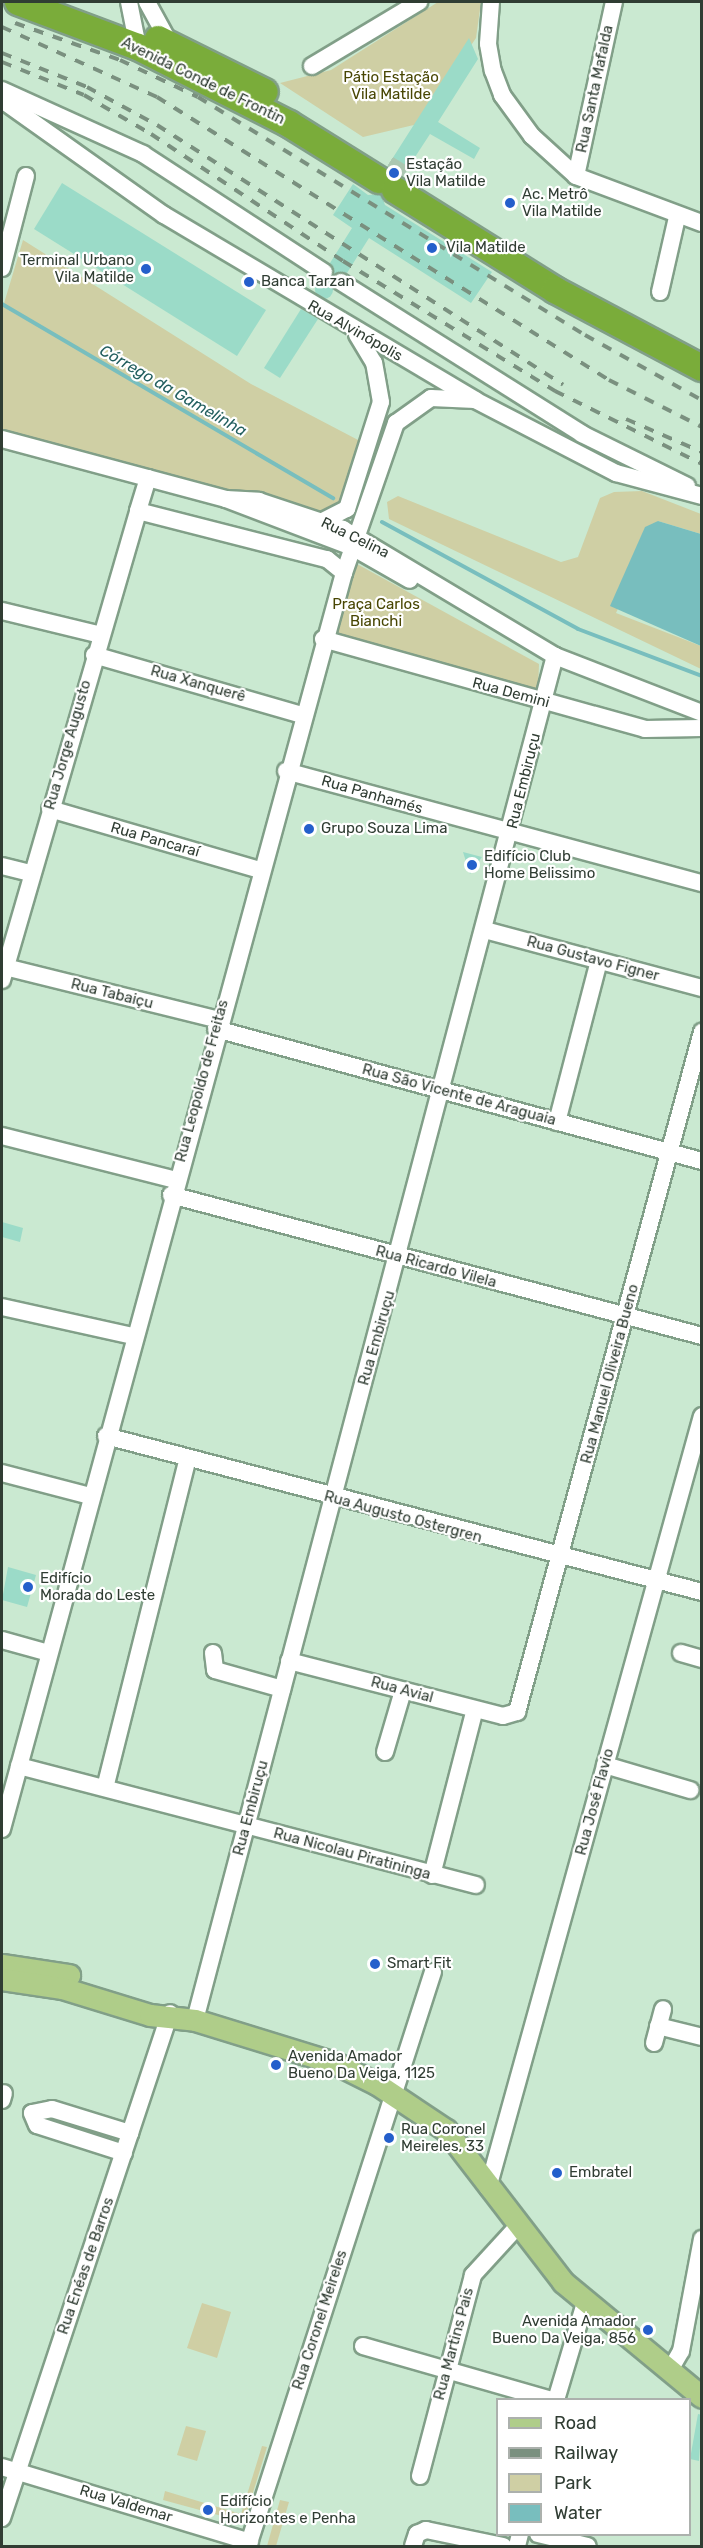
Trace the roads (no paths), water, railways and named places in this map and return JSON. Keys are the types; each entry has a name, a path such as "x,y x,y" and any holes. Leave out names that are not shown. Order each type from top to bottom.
{"highway":[{"name":"Avenida Conde de Frontin","path":"18,2 136,38 171,44 288,105 390,179 555,290 702,368"},
{"name":"Avenida Conde de Frontin","path":"56,2 136,38 390,179 594,296 702,349"}],"main road":[{"path":"2,1965 64,1974 154,2002 170,2013 335,2063 392,2093 446,2130 517,2227 585,2303 702,2397"},
{"path":"2,1979 62,1988 150,2015 170,2013"}],"street":[{"path":"129,2 136,38"},
{"path":"147,2 171,44"},
{"path":"312,66 420,2"},
{"path":"491,2 488,44 502,95 532,136 576,176 677,217 702,223"},
{"name":"Rua Santa Mafalda","path":"576,176 614,2"},
{"path":"2,90 143,154 324,272"},
{"name":"Rua Alvinópolis","path":"2,100 164,215 355,332 475,400 584,459 647,484 702,494"},
{"path":"2,268 26,176"},
{"path":"660,292 677,217"},
{"name":"Rua Alvinópolis","path":"341,282 393,317 582,434 702,494"},
{"path":"393,317 449,365 647,484"},
{"path":"323,521 347,509 381,402 374,363 355,332"},
{"name":"Rua Leopoldo de Freitas","path":"2,1829 4,1811 19,1766 286,771 344,573 404,414 431,398 475,400"},
{"name":"Rua Celina","path":"2,439 226,499 356,542"},
{"path":"148,478 138,511 327,559 344,573"},
{"name":"Rua Celina","path":"226,499 259,501 323,521 470,609 555,656 702,713"},
{"name":"Rua Jorge Augusto","path":"3,973 94,655 138,511"},
{"path":"2,611 101,635"},
{"name":"Rua Demini","path":"323,639 645,729 702,728"},
{"name":"Rua Xanquerê","path":"94,655 302,715"},
{"name":"Rua Embiruçu","path":"195,2020 332,1498 443,1092 555,656"},
{"name":"Rua Panhamés","path":"286,771 702,883"},
{"name":"Rua Pancaraí","path":"50,809 260,870"},
{"path":"2,866 32,873"},
{"name":"Rua Gustavo Figner","path":"485,930 702,988"},
{"path":"557,1122 599,961"},
{"name":"Rua Tabaiçu","path":"3,973 218,1025"},
{"name":"Rua São Vicente de Araguaia","path":"218,1025 443,1092 702,1161"},
{"name":"Rua Manuel Oliveira Bueno","path":"515,1715 560,1559 702,1032"},
{"name":"Rua Ricardo Vilela","path":"2,1136 399,1258 702,1336"},
{"path":"2,1307 133,1336"},
{"name":"Rua José Flavio","path":"488,2188 655,1583 695,1465 702,1416"},
{"name":"Rua Augusto Ostergren","path":"106,1436 560,1559 655,1583 702,1592"},
{"path":"105,1788 188,1458"},
{"path":"2,1473 90,1496"},
{"path":"2,1640 49,1653"},
{"path":"213,1653 215,1670 282,1689"},
{"path":"681,1653 702,1659"},
{"name":"Rua Avial","path":"289,1660 475,1710 515,1715"},
{"path":"385,1752 403,1691"},
{"path":"432,1875 475,1710"},
{"path":"605,1765 690,1790"},
{"name":"Rua Nicolau Piratininga","path":"19,1766 476,1885"},
{"name":"Rua Coronel Meireles","path":"249,2544 392,2093 402,2079 433,1972"},
{"path":"654,2043 663,2009"},
{"name":"Rua Enéas de Barros","path":"2,2518 9,2470 124,2153 170,2013"},
{"path":"658,2025 702,2037"},
{"path":"124,2153 37,2125 32,2113 52,2109 130,2133"},
{"name":"Rua Martins Pais","path":"420,2476 445,2370 473,2275 517,2227"},
{"path":"670,2370 681,2351 702,2239"},
{"path":"555,2398 585,2303"},
{"path":"363,2346 547,2398"},
{"name":"Rua Valdemar","path":"9,2470 249,2544"},
{"path":"413,2547 417,2534 426,2530 503,2547"},
{"path":"542,2536 588,2547"}],"water":[{"path":"658,521 701,534 701,646 610,606 645,527"}],"waterway":[{"name":"Córrego da Gamelinha","path":"2,304 333,498"},
{"name":"Córrego da Gamelinha","path":"382,522 578,629 702,676"}],"tunnel":[{"path":"386,168 402,178"}],"railway":[{"path":"15,23 120,60 198,97 585,335 702,400"},
{"path":"2,27 157,97 609,380 702,427"},
{"path":"2,53 87,87 157,125 563,385"},
{"path":"2,62 84,95 151,134 343,261 555,391 702,464"},
{"path":"626,419 702,452"}],"place":[{"name":"Estação Vila Matilde","path":"394,173"},
{"name":"Ac. Metrô Vila Matilde","path":"510,203"},
{"name":"Vila Matilde","path":"432,248"},
{"name":"Terminal Urbano Vila Matilde","path":"146,269"},
{"name":"Banca Tarzan","path":"249,282"},
{"name":"Grupo Souza Lima","path":"309,829"},
{"name":"Edifício Club Home Belissimo","path":"472,865"},
{"name":"Edifício Morada do Leste","path":"28,1587"},
{"name":"Smart Fit","path":"375,1964"},
{"name":"Avenida Amador Bueno Da Veiga, 1125","path":"276,2065"},
{"name":"Rua Coronel Meireles, 33","path":"389,2138"},
{"name":"Embratel","path":"557,2173"},
{"name":"Avenida Amador Bueno Da Veiga, 856","path":"648,2330"},
{"name":"Edifício Horizontes e Penha","path":"208,2510"}],"park label":[{"name":"Pátio Estação Vila Matilde","path":"391,86"},
{"name":"Praça Carlos Bianchi","path":"376,612"}]}
